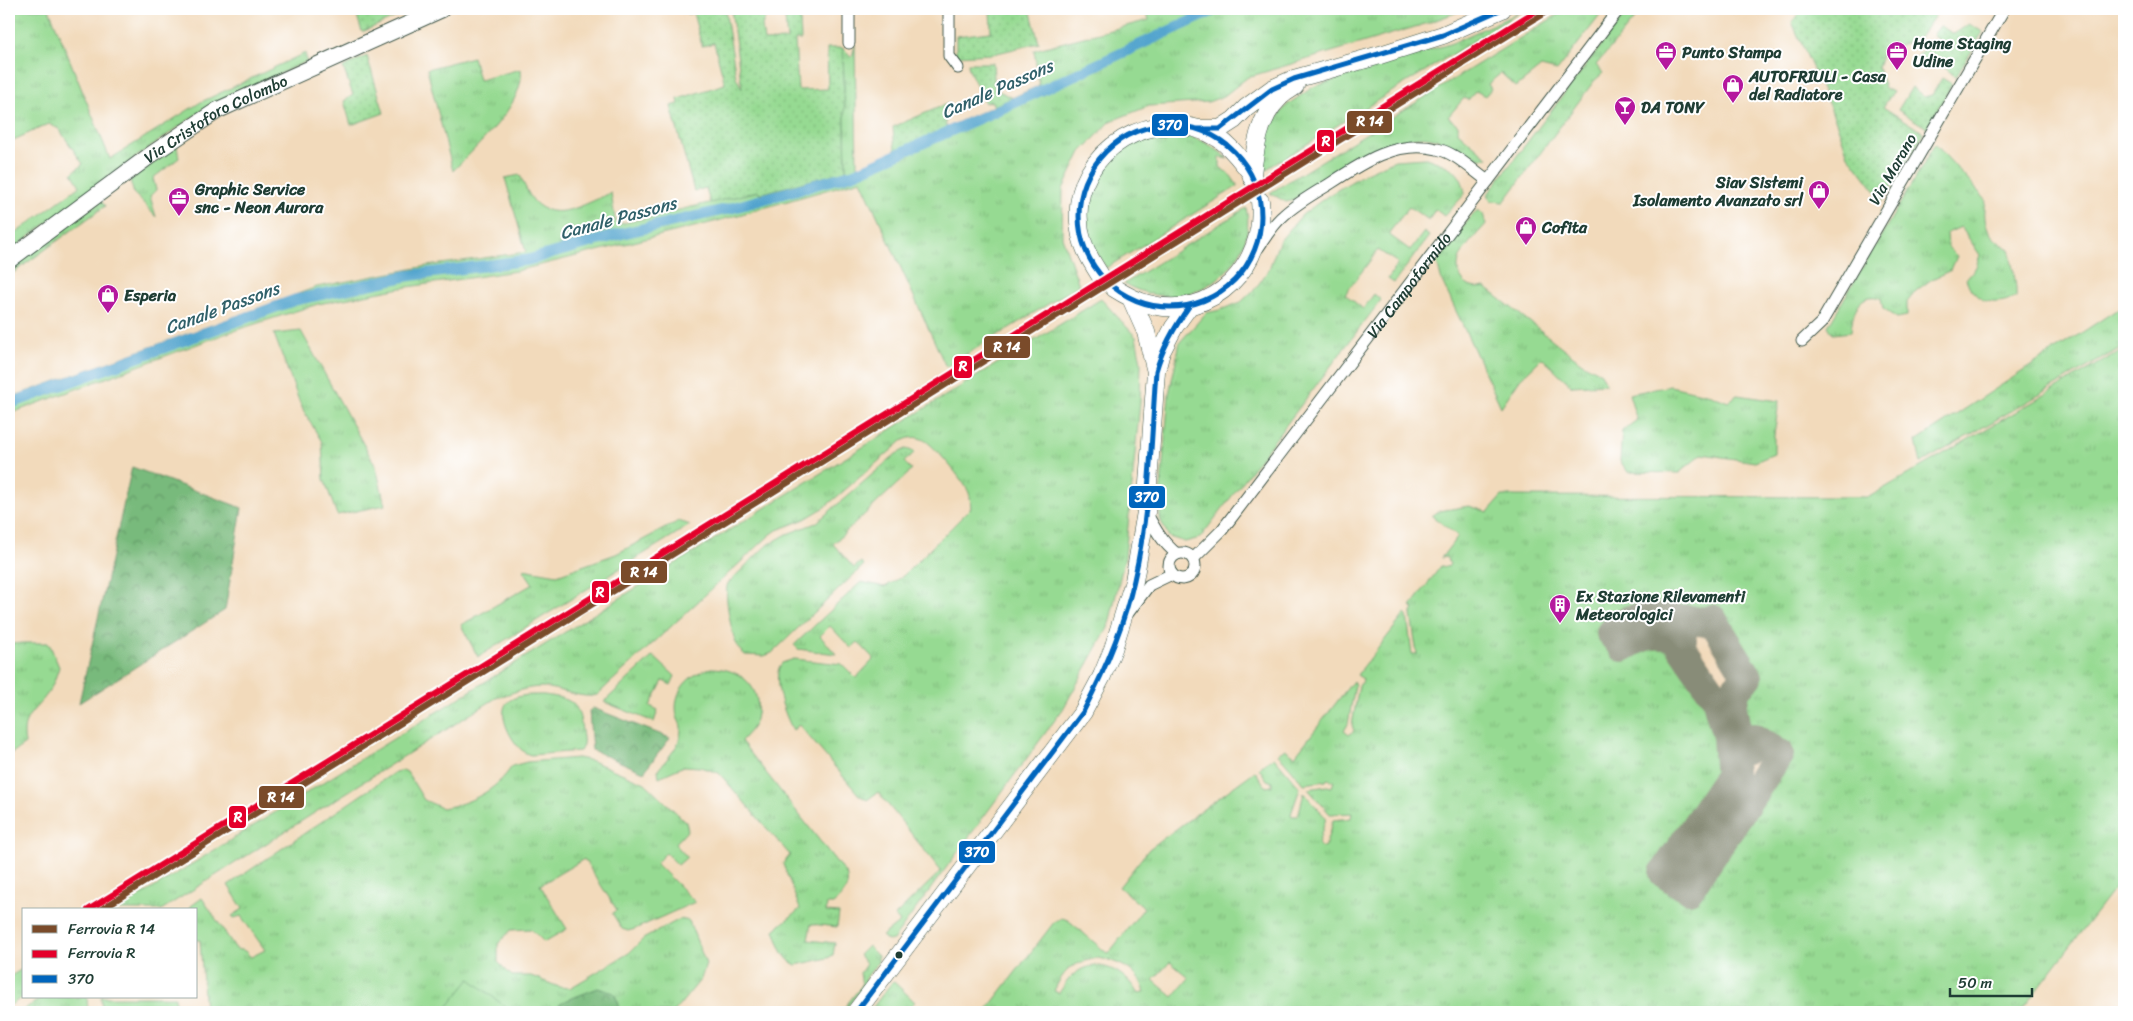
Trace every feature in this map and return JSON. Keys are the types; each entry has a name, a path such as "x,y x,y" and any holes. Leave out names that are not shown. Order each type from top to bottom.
{"main road":[{"name":"Via Cristoforo Colombo","path":"9,260 152,154 218,110 442,9"},
{"path":"1100,275 1089,258 1082,240 1078,221 1079,202 1084,183 1094,165 1106,150 1122,138 1140,130 1159,125 1220,129 1272,89 1294,79 1443,35 1502,9"},
{"path":"1198,129 1218,138 1235,152 1252,176 1257,141 1262,125 1271,109 1279,97 1311,74"},
{"path":"1114,288 1131,298 1150,305 1170,307 1190,305 1219,293 1243,271 1251,257 1259,236 1260,201"},
{"path":"1131,298 1146,332 1156,371"},
{"path":"856,1012 1083,712 1102,676 1123,620 1134,581 1146,512 1156,371 1165,341 1190,305"}],"street":[{"path":"848,42 849,9"},
{"path":"949,9 949,56 958,68"},
{"name":"Via Campoformido","path":"1172,574 1180,579 1190,577 1195,568 1193,559 1222,530 1619,9"},
{"name":"Via Marano","path":"1802,341 1821,323 2004,9"},
{"path":"1251,257 1273,226 1299,202 1358,165 1390,151 1406,147 1424,146 1450,153 1488,181"},
{"path":"1146,512 1165,544 1177,554"},
{"path":"1123,620 1149,585 1172,574 1170,560 1177,554 1184,553 1193,559"}],"green space":[{"path":"9,9 49,9 110,159 201,102 305,53 307,61 204,109 98,184 9,252 9,238 80,186 72,173 83,164 59,129 49,124 9,142"},
{"path":"355,9 414,9 362,32"},
{"path":"686,9 725,9 736,77 742,89 731,9 768,9 762,26 764,41 787,40 785,18 800,17 801,40 795,40 798,90 828,89 827,48 843,48 846,171 759,194 758,191 710,203 706,188 694,191 671,106 679,104 678,99 725,84 714,43 702,46 693,13 687,14"},
{"path":"990,9 1030,9 1039,43 993,54 956,56 956,36 991,32"},
{"path":"1146,9 1195,9 1196,12 1203,9 1390,9 1392,16 1428,9 1466,9 1425,24 1248,77 1224,96 1208,102 1149,106 1111,121 1081,152 1063,189 1062,237 1079,285 946,367 861,180 714,222 516,271 401,288 318,304 230,332 9,414 9,398 317,287 427,266 526,252 505,178 520,175 532,199 546,210 565,211 611,193 616,225 759,191 760,193 846,171 843,48 852,57 855,45 857,168 1038,86 1034,50 1149,20"},
{"path":"1567,9 1605,9 1557,71 1541,67 1516,87 1501,73 1488,84 1491,89 1485,96 1476,91 1468,100 1464,98 1448,117 1458,125 1458,132 1488,158 1472,156 1434,139 1426,137 1410,138 1374,150 1291,201 1286,202 1270,193"},
{"path":"1629,9 1642,10 1596,65 1603,73 1594,81 1504,202 1492,201 1487,195"},
{"path":"1802,9 1940,9 1918,39 1883,52 1878,68 1885,88 1893,92 1883,107 1924,133 1883,201 1848,155 1835,119 1792,22"},
{"path":"1522,11 1265,170 1264,146 1272,124 1287,105 1313,87 1452,43"},
{"path":"1969,24 1983,32 1956,77 1930,55 1923,64 1916,59 1925,47 1932,51 1940,41 1933,35 1940,26 1954,34"},
{"path":"367,56 384,113 351,125 344,101 353,95 343,67"},
{"path":"473,57 479,80 521,69 520,82 516,96 497,124 453,171 427,69"},
{"path":"968,63 993,63 995,92 1001,92 1012,98 994,106 991,101 985,103 969,70"},
{"path":"1942,78 1952,84 1927,128 1898,110 1912,87 1924,97 1932,95"},
{"path":"949,103 945,108 946,128 895,151 893,127"},
{"path":"1154,133 1176,134 1194,138 1211,146 1228,159 1220,157 1220,167 1231,176 1238,186 1106,268 1092,242 1088,229 1086,205 1090,192 1095,179 1114,153 1124,146"},
{"path":"1935,144 1986,200 1985,217 1988,229 1996,240 2010,249 2016,297 2000,302 1989,302 1973,292 1966,279 1976,267 1980,255 1961,227 1947,233 1948,247 1957,256 1951,270 1932,279 1917,290 1907,302 1907,316 1897,318 1883,309 1881,298 1867,298 1862,301 1855,311 1851,332 1833,334 1828,326"},
{"path":"177,146 179,158 153,178 156,190 150,196 156,217 134,194 130,180"},
{"path":"1426,158 1447,166 1457,173 1461,179 1465,194 1444,216 1435,209 1429,220 1409,207 1388,234 1410,250 1424,232 1429,236 1394,283 1388,279 1398,263 1378,250 1345,294 1363,309 1374,294 1381,300 1200,538 1185,542 1169,537 1160,519 1160,498 1169,394 1180,342 1206,313 1241,302 1256,288 1269,269 1279,242 1302,215 1329,195 1366,173 1395,160"},
{"path":"101,201 105,206 9,276 9,266"},
{"path":"1246,208 1248,225 1245,241 1238,256 1228,269 1201,289 1185,294 1168,296 1146,293 1124,284"},
{"path":"1478,210 1483,214 1486,224 1460,258 1458,265 1459,273 1463,281 1473,287 1485,287 1582,363 1601,373 1606,384 1572,386 1542,358 1520,379 1501,407 1442,281 1437,263 1472,215"},
{"path":"1101,299 1136,337 1141,362 1140,402 1125,557 1108,628 1063,709 893,940 888,941 882,936 900,922 895,916 941,871 878,792 867,800 859,795 799,725 793,730 780,696 778,677 782,663 794,659 842,664 856,678 874,659 858,642 851,648 830,626 820,636 836,654 798,649 794,645 861,582 885,587 903,576 971,508 967,488 956,473 928,443 915,438 902,441 825,507 805,519 777,530 770,535 597,695 585,696 536,687 496,698 164,908 121,908"},
{"path":"2124,305 2124,346 1921,463 1916,441"},
{"path":"301,331 376,467 385,505 337,515 324,479 322,442 301,406 274,334"},
{"path":"2124,349 2124,876 2020,1012 1074,1012 1076,1005 1074,1011 1071,1011 1068,1005 1071,1012 985,1012 1055,921 1062,918 1068,920 1108,954 1144,908 1119,887 1149,849 1255,771 1266,787 1272,786 1272,782 1267,780 1259,768 1274,757 1300,788 1291,814 1292,816 1298,816 1304,793 1326,818 1318,844 1322,848 1325,847 1333,820 1351,818 1352,813 1330,814 1308,789 1332,787 1334,781 1328,779 1326,781 1304,784 1278,754 1285,749 1295,756 1353,681 1355,685 1348,724 1344,731 1349,735 1354,731 1352,725 1359,685 1363,679 1357,675 1405,614 1407,616 1412,654 1417,654 1411,615 1414,609 1411,606 1441,566 1448,567 1450,564 1446,557 1441,558 1458,536 1432,516 1439,511 1469,506 1488,512 1502,496 1869,497","holes":["1651,616 1708,622 1712,619 1748,676 1736,688 1732,707 1739,744 1746,750 1754,738 1778,754 1689,889 1665,872 1733,770 1729,766 1727,737 1716,697 1678,642 1682,639 1665,635 1651,635 1623,647 1611,633 1630,620","1097,958 1120,964 1138,977 1145,992 1137,993 1132,985 1119,973 1111,969 1094,966 1074,974 1059,993 1054,991 1070,968","1170,962 1189,978 1173,997 1153,980"]},
{"path":"1670,386 1711,395 1728,402 1737,395 1779,401 1774,435 1774,454 1755,462 1702,454 1679,473 1628,472 1620,461 1622,431 1637,420 1629,394"},
{"path":"906,449 915,452 904,462 912,470 833,544 854,568 861,562 864,565 772,653 764,656 745,655 737,646 733,633 727,605 728,583 766,546 787,534 816,523 896,454"},
{"path":"132,467 242,508 225,610 79,703"},
{"path":"679,521 690,525 478,657 461,625 533,584 523,569 557,575 616,554"},
{"path":"49,643 59,667 50,690 27,720 24,734 25,744 9,755 9,644"},
{"path":"653,656 675,676 671,685 663,681 650,706 658,710 654,722 604,702"},
{"path":"711,668 731,671 740,676 753,689 758,708 756,719 752,728 741,741 846,874 847,887 843,894 833,904 827,904 826,912 839,913 837,927 811,924 808,940 835,943 833,955 828,958 796,965 784,955 774,930 800,909 783,864 790,855 719,773 700,767 684,766 659,777 658,770 679,741 681,726 676,707 680,691 689,679"},
{"path":"544,695 562,698 573,704 576,708 581,721 583,739 583,746 580,751 531,755 525,753 513,740 505,722 505,706 509,701 517,697"},
{"path":"593,708 670,738 644,772 592,750 589,711"},
{"path":"578,758 592,761 645,783 686,822 688,830 675,844 687,857 678,865 666,853 656,863 695,902 635,929 628,931 622,929 612,913 617,910 584,859 540,885 567,929 544,942 531,929 511,930 498,944 498,962 512,976 531,976 559,987 570,988 629,953 643,939 680,919 689,921 706,964 701,979 674,1012 205,1012 200,940 198,940 198,908 190,908 191,906 202,898 236,949 245,951 251,957 265,950 241,916 234,918 232,916 243,909 228,885 395,772 403,770 407,772 424,800 442,808 463,803 482,794 499,782 512,766 527,762"},
{"path":"868,946 878,956 878,962 865,979 866,983 844,1012 841,1012 862,985 860,973 866,964 859,955"},
{"path":"22,969 22,997 9,1006 9,977"},
{"path":"470,979 512,1012 443,1012"},
{"path":"893,981 915,1002 910,1007 916,1012 869,1012"},
{"path":"598,988 614,993 619,1004 618,1012 554,1012 562,1002"},
{"path":"41,998 87,998 88,1012 20,1012"},
{"path":"101,998 175,998 176,1012 102,1012"}],"waterway":[{"name":"Canale Passons","path":"9,404 295,300 407,276 528,260 624,233 728,209 853,174 1016,102 1217,9"}],"taxiway":[{"path":"1651,616 1708,622 1712,619 1748,677 1736,688 1732,707 1739,744 1746,750 1754,738 1779,754 1689,889 1664,873 1733,770 1729,766 1727,737 1716,697 1678,642 1682,639 1665,635 1651,635 1623,647 1611,633 1630,620 1651,616"}],"tunnel":[{"path":"1252,178 1260,201"}],"transit line":[{"name":"370","path":"1197,129 1220,129 1272,89 1294,79 1443,35 1502,9"},
{"path":"103,908 1551,9"},
{"name":"370","path":"1170,125 1188,127 1205,132 1221,140 1240,158 1254,181 1259,198 1261,216 1259,234 1254,251 1246,267 1228,286 1205,300 1188,305 1170,307 1152,305 1135,300 1119,292 1100,274 1086,251 1081,234 1079,216 1081,198 1086,181 1094,165 1112,146 1135,132 1152,127 1170,125"},
{"name":"370","path":"856,1012 1083,712 1099,680 1125,615 1139,554 1149,476 1156,371 1170,337 1190,305"}],"rail line":[{"name":"R","path":"91,908 1539,9"}],"place":[{"name":"Punto Stampa","path":"1666,71"},
{"name":"Home Staging Udine","path":"1897,71"},
{"name":"AUTOFRIULI - Casa del Radiatore","path":"1733,104"},
{"name":"DA TONY","path":"1625,126"},
{"name":"Siav Sistemi Isolamento Avanzato srl","path":"1819,210"},
{"name":"Graphic Service snc - Neon Aurora","path":"179,217"},
{"name":"Cofita","path":"1526,246"},
{"name":"Esperia","path":"108,314"},
{"name":"Ex Stazione Rilevamenti Meteorologici","path":"1560,624"}]}
